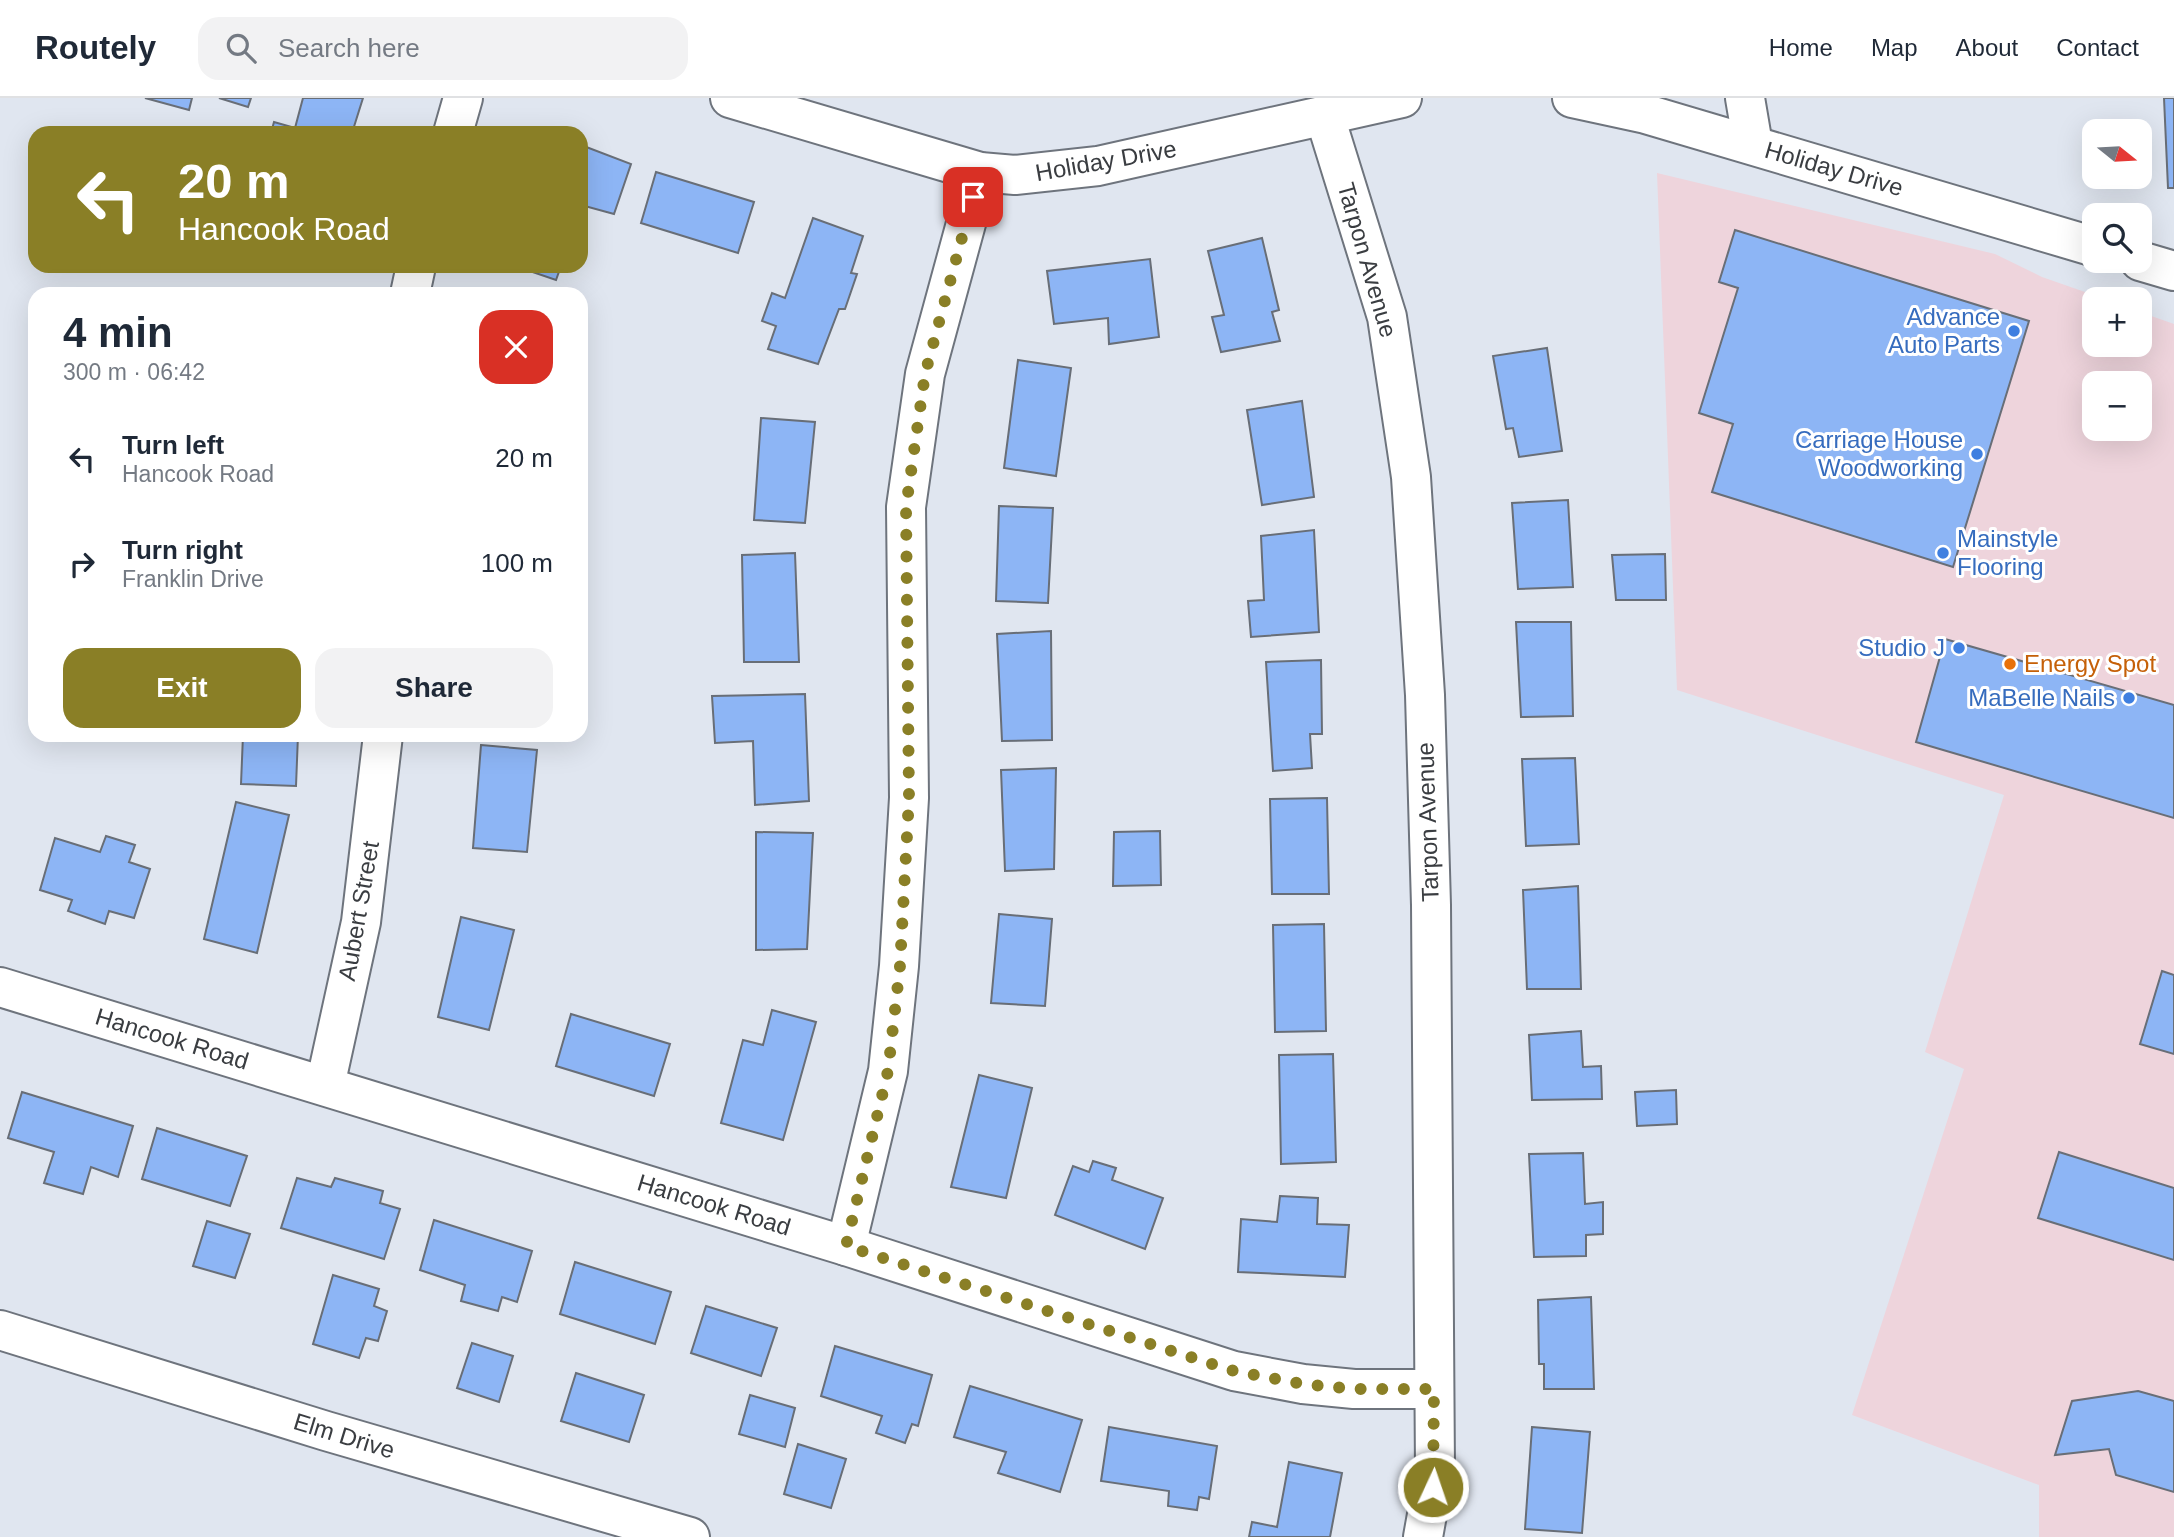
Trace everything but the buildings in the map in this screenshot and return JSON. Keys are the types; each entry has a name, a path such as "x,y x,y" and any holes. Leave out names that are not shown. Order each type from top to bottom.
{"street":[{"path":"455,126 463,98"},
{"name":"Holiday Drive","path":"730,98 980,172 1029,174 1098,166 1402,98"},
{"name":"Holiday Drive","path":"1572,98 1646,114 2082,243"},
{"path":"1745,98 1752,145"},
{"name":"Tarpon Avenue","path":"1325,117 1387,317 1411,477 1425,695 1431,905 1435,1470 1423,1537"},
{"path":"846,1246 888,1071 900,966 909,798 906,507 925,374 980,172"},
{"path":"2152,265 2174,271"},
{"name":"Aubert Street","path":"325,1086 361,922 382,742"},
{"name":"Hancook Road","path":"0,987 846,1246 1234,1371 1303,1384 1354,1389 1434,1389"},
{"name":"Elm Drive","path":"0,1329 326,1431 690,1537"}],"shaded area":[{"path":"1657,173 1995,254 2042,277 2082,291 2082,357 2152,357 2152,316 2174,324 2174,1537 2039,1537 2039,1485 1852,1415 1964,1069 1925,1052 2004,795 1677,690"}],"place":[{"name":"Advance Auto Parts","path":"2014,331"},
{"name":"Carriage House Woodworking","path":"1977,454"},
{"name":"Mainstyle Flooring","path":"1943,553"},
{"name":"Studio J","path":"1959,648"},
{"name":"Energy Spot","path":"2010,664"},
{"name":"MaBelle Nails","path":"2129,698"}],"route":[{"path":"973,197 925,374 906,507 909,798 900,966 888,1071 846,1246 1234,1371 1303,1384 1354,1389 1434,1389 1433,1487"}]}
